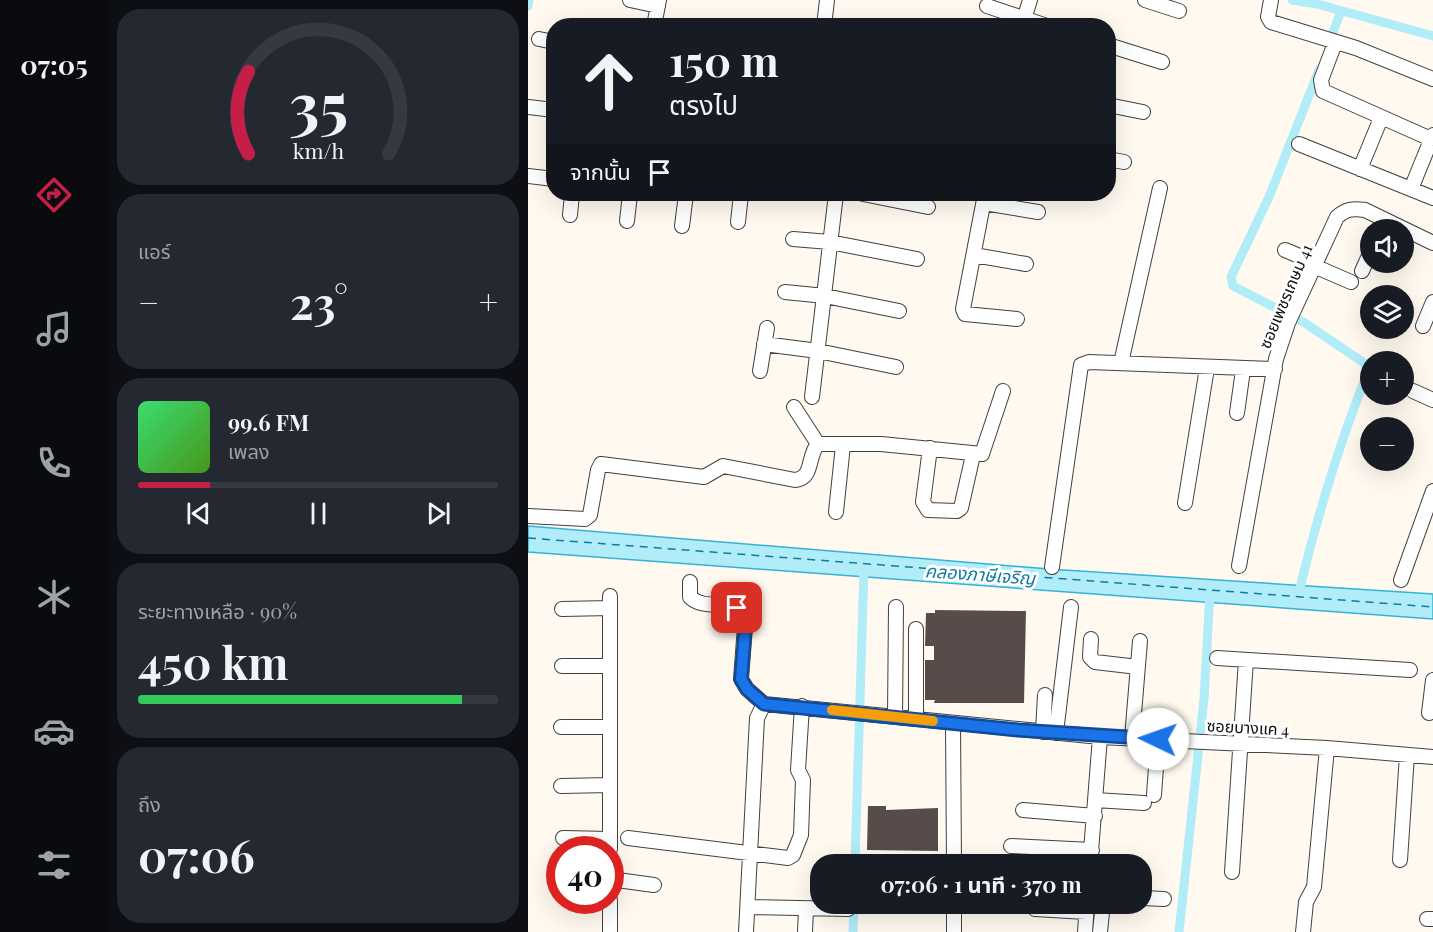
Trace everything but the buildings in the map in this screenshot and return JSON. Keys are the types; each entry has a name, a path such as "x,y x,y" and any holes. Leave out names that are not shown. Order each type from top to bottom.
{"street":[{"path":"630,0 659,3 656,18"},
{"path":"825,18 827,0"},
{"path":"1024,18 1030,0"},
{"path":"1145,0 1179,11"},
{"path":"1270,3 1268,17 1271,22 1335,44 1356,48 1433,79"},
{"path":"987,6 1014,18"},
{"path":"539,39 546,40"},
{"path":"1335,44 1321,80 1323,91 1382,118 1432,137 1412,189"},
{"path":"1116,48 1162,62"},
{"path":"528,107 546,109"},
{"path":"1116,107 1143,112"},
{"path":"1360,169 1382,118"},
{"path":"1299,144 1433,198"},
{"path":"1116,160 1124,162"},
{"path":"528,176 546,178"},
{"path":"1121,363 1160,188"},
{"path":"570,215 571,201"},
{"path":"627,220 629,201"},
{"path":"682,226 685,201"},
{"path":"738,222 740,201"},
{"path":"812,397 835,201"},
{"path":"898,201 928,207"},
{"path":"984,201 963,309 965,314 1017,319"},
{"path":"996,201 1038,212"},
{"name":"ซอยเพชรเกษม 41","path":"1239,566 1275,369 1288,323 1337,217 1344,211 1354,208 1365,210 1376,219"},
{"name":"ซอยเพชรเกษม 41","path":"1414,236 1433,243"},
{"path":"793,239 830,242 917,259"},
{"path":"1285,250 1351,282"},
{"path":"974,255 1026,264"},
{"path":"786,292 825,296 899,311"},
{"path":"1423,326 1433,302"},
{"path":"760,371 767,328"},
{"path":"764,344 818,351 896,367"},
{"path":"1053,567 1079,369 1089,362 1243,370 1275,369"},
{"path":"1185,503 1207,368"},
{"path":"1237,412 1243,370"},
{"path":"818,444 930,448 973,455 982,454 1003,391"},
{"path":"1414,391 1433,400"},
{"path":"794,407 818,444"},
{"path":"528,516 585,519 590,516 601,464 704,477 723,466 795,480 803,479 807,475 813,451 818,444"},
{"path":"836,512 843,445"},
{"path":"930,448 922,502 928,510 957,511 961,508 973,455"},
{"path":"1401,580 1432,498"},
{"path":"690,582 690,597 696,602 737,608 746,613 741,679 747,689 764,704 757,718 746,932"},
{"path":"562,609 610,602 610,836"},
{"path":"895,717 896,607"},
{"path":"1050,733 1071,607"},
{"path":"916,629 916,719"},
{"path":"1091,639 1090,657 1095,662 1138,667"},
{"path":"1132,738 1140,641"},
{"path":"1217,658 1410,670"},
{"path":"1232,872 1246,660"},
{"path":"562,666 610,666"},
{"path":"1429,713 1433,680"},
{"path":"1045,695 1050,733"},
{"name":"ซอยบางแค 4","path":"764,704 1100,737 1241,743 1433,756"},
{"path":"628,838 788,858 797,848 801,835 803,780 798,770 802,706"},
{"path":"953,723 954,854"},
{"path":"561,727 610,727"},
{"path":"1091,854 1100,737"},
{"path":"1095,800 1149,799 1158,739"},
{"path":"1303,932 1306,902 1314,887 1327,748"},
{"path":"1400,860 1407,754"},
{"path":"561,786 610,785"},
{"path":"1023,810 1095,816"},
{"path":"1011,846 1069,854"},
{"path":"624,881 654,885"},
{"path":"1152,898 1164,899"},
{"path":"747,908 810,909"},
{"path":"805,932 806,909"},
{"path":"610,914 610,932"},
{"path":"954,914 954,932"},
{"path":"1085,932 1086,914"},
{"path":"1100,932 1102,914"}],"water":[{"name":"คลองภาษีเจริญ","path":"528,526 1049,569 1433,594 1433,619 528,552"}],"waterway":[{"path":"528,6 529,0"},
{"path":"1292,0 1317,4 1433,36"},
{"path":"1329,43 1341,11"},
{"path":"1298,596 1330,480 1348,423 1370,367 1305,323 1233,286 1231,277 1269,197 1319,70"},
{"path":"855,854 864,567"},
{"path":"1179,932 1204,699 1210,592"},
{"path":"853,932 854,914"}],"ferry route":[{"path":"528,538 1433,607"}],"slow traffic":[{"path":"832,710 933,721"}],"route":[{"path":"737,608 746,613 741,679 747,689 764,704 774,703 1018,730 1158,739"}]}
